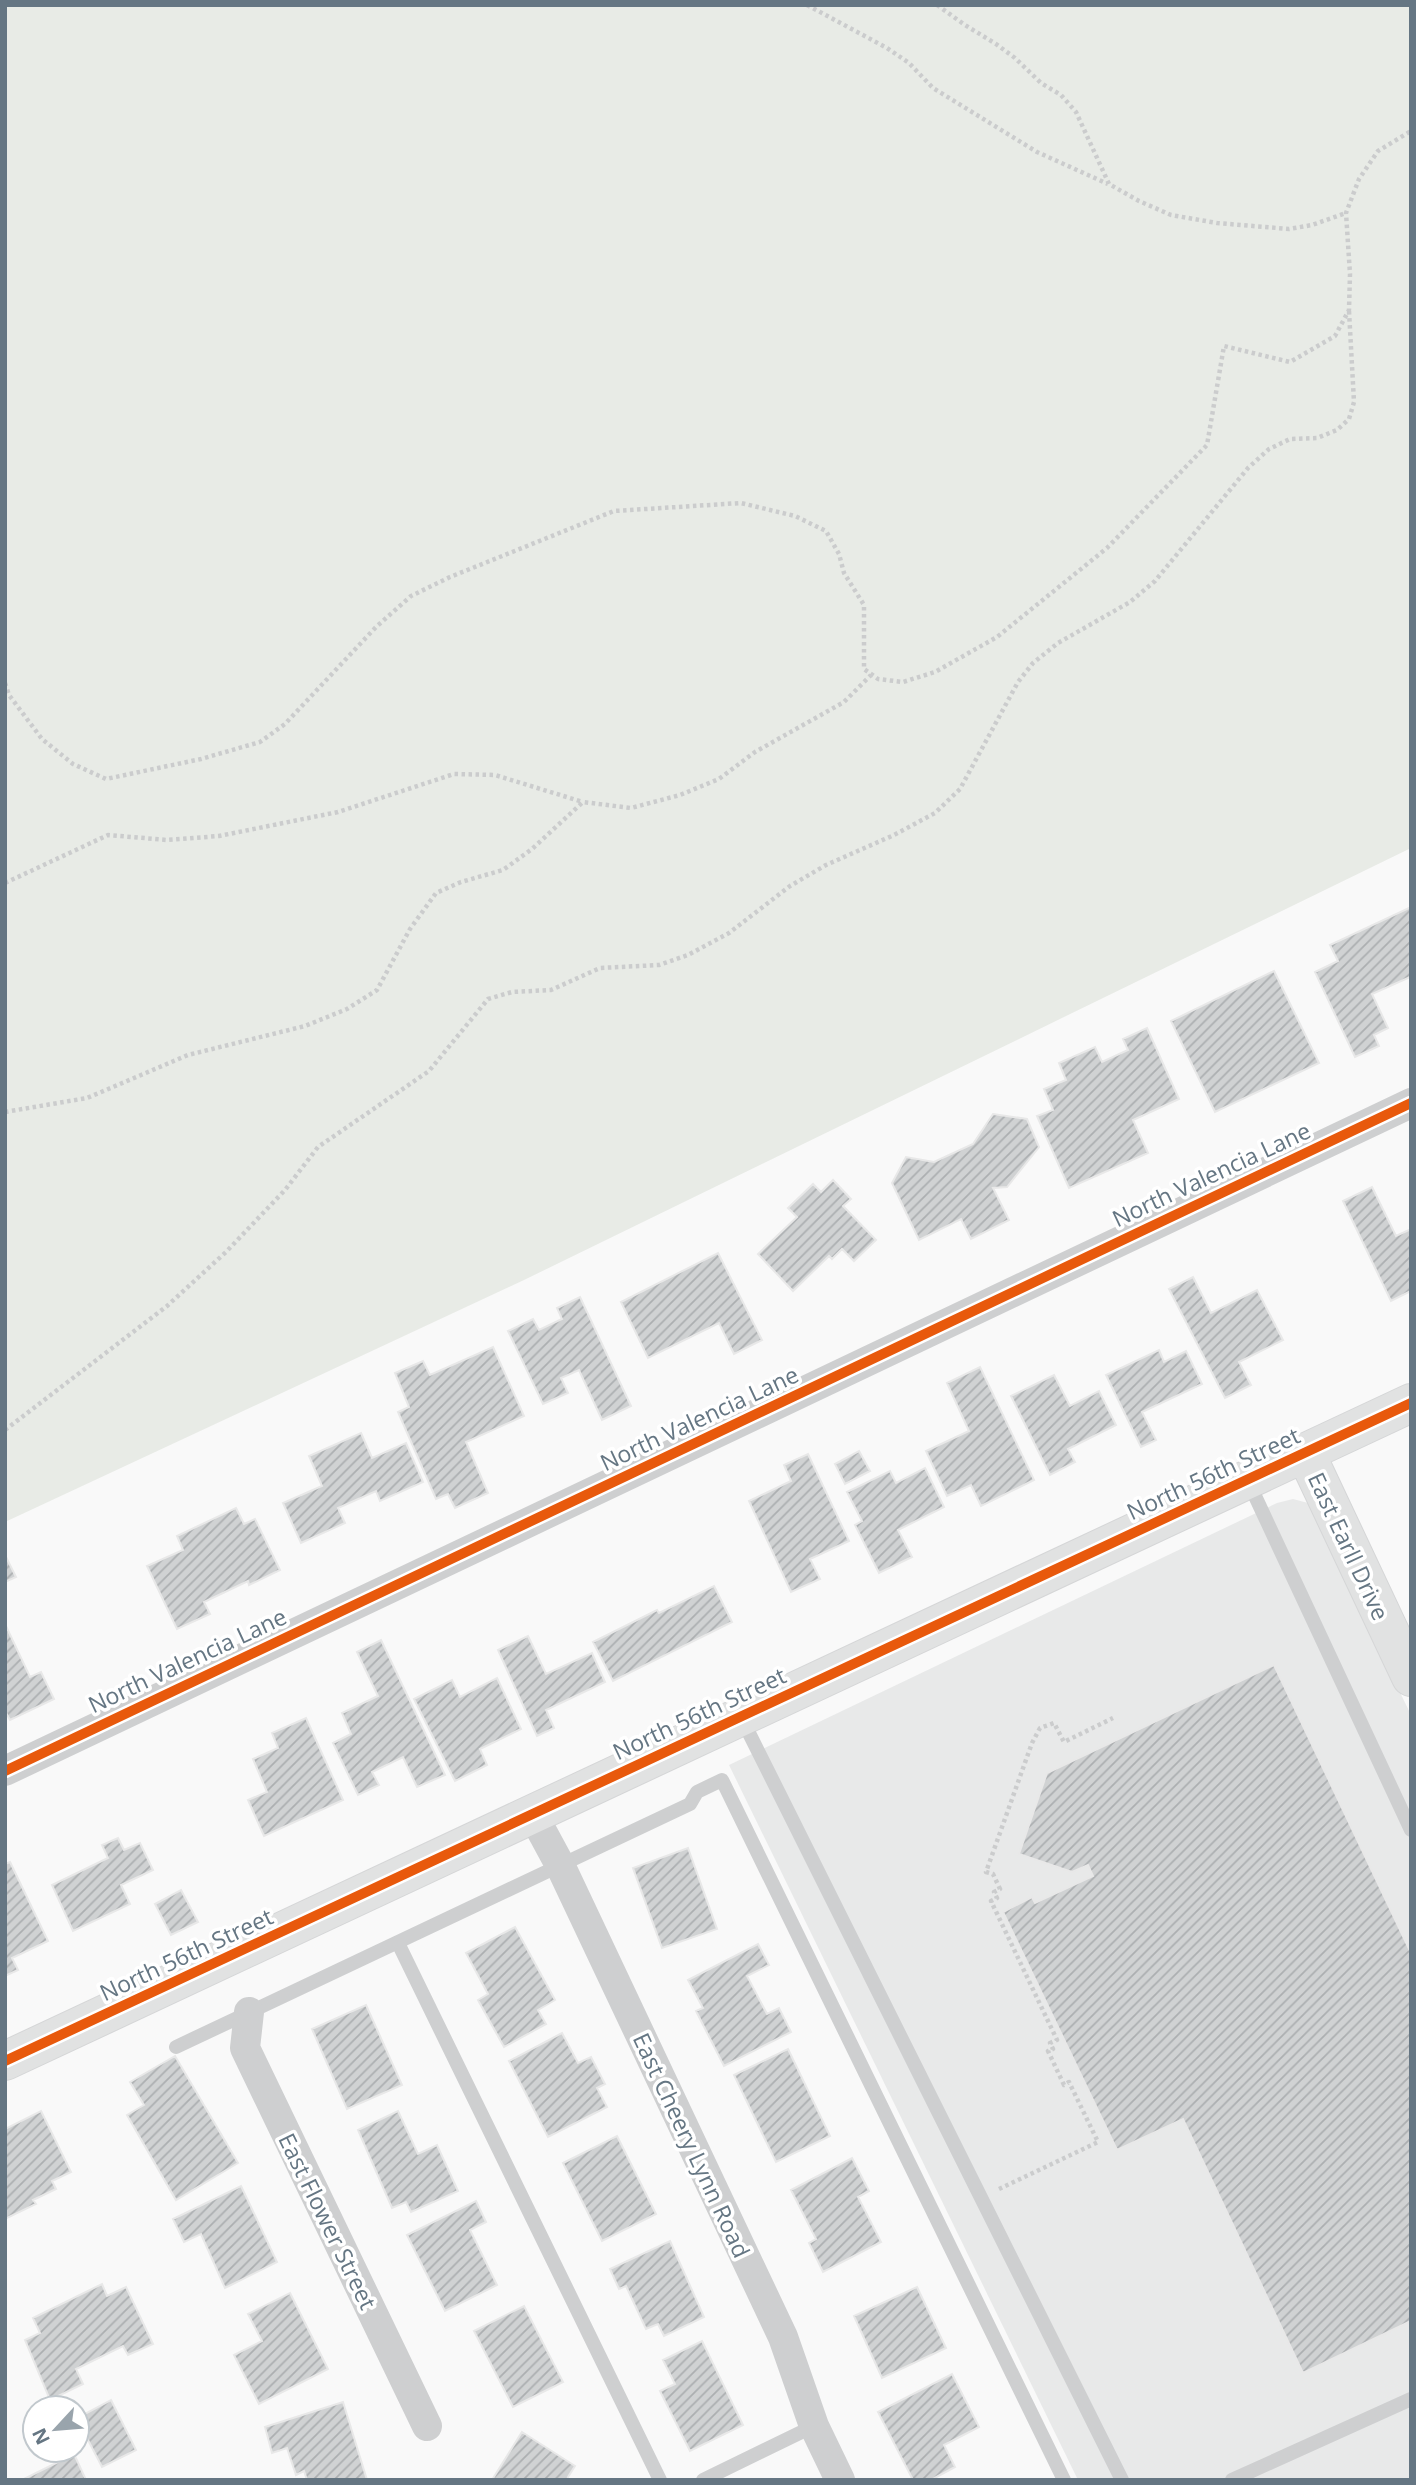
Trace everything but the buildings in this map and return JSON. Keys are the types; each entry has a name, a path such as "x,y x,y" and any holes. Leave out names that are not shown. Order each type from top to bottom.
{"main road":[{"name":"North 56th Street","path":"5,2061 1411,1403"},
{"name":"East Earll Drive","path":"1305,1452 1411,1677"}],"street":[{"name":"North Valencia Lane","path":"5,1771 1411,1102"},
{"name":"East Cheery Lynn Road","path":"533,1815 560,1865 783,2337 814,2426 840,2480"},
{"name":"East Flower Street","path":"249,2012 244,2048 428,2426"}],"lane":[{"path":"1247,1479 1411,1830"},
{"path":"740,1717 1122,2480"},
{"path":"176,2048 690,1804 697,1792 722,1780 1063,2480"},
{"path":"398,1943 660,2480"},
{"path":"1232,2480 1411,2399"},
{"path":"703,2480 814,2426"}],"path":[{"path":"807,5 887,48 909,63 933,88 1037,152 1171,215 1217,223 1289,229 1312,225 1346,213"},
{"path":"937,5 1015,58 1041,83 1069,103 1076,111 1109,184"},
{"path":"5,1430 167,1306 226,1252 285,1190 318,1147 429,1071 488,999 512,992 551,990 600,968 659,965 688,955 729,933 790,886 826,865 894,835 935,813 960,789 1018,682 1033,663 1058,643 1130,602 1155,581 1248,468 1269,449 1290,439 1317,438 1337,430 1349,419 1354,402 1346,213 1359,179 1378,151 1411,131"},
{"path":"5,682 9,695 42,739 73,764 106,779 201,759 260,742 285,723 385,619 411,596 450,577 614,511 741,503 795,516 826,531 839,554 844,573 864,605 864,669 878,679 903,682 935,671 997,637 1107,548 1207,446 1224,346 1290,362 1335,336 1349,310"},
{"path":"5,883 108,835 167,840 219,836 338,812 454,774 495,775 583,802 631,808 680,795 719,779 785,733 844,702 871,675"},
{"path":"5,1112 87,1098 188,1055 305,1026 347,1009 377,990 410,929 436,893 461,882 503,870 532,849 583,802"},
{"path":"999,2189 1098,2142 1069,2082 1064,2085 1048,2052 1053,2049 1050,2043 1057,2040 991,1901 997,1898 994,1892 1000,1889 993,1874 986,1872 1032,1743 1040,1728 1054,1723 1064,1742 1113,1718"}],"shaded area":[{"path":"5,5 1411,5 1411,848 524,1280 5,1522"},
{"path":"1293,1499 1308,1503 1411,1715 1411,2480 1078,2480 729,1765 1277,1503"}],"cycle path":[{"path":"5,1771 1411,1103"},
{"path":"5,2061 1411,1403"}]}
